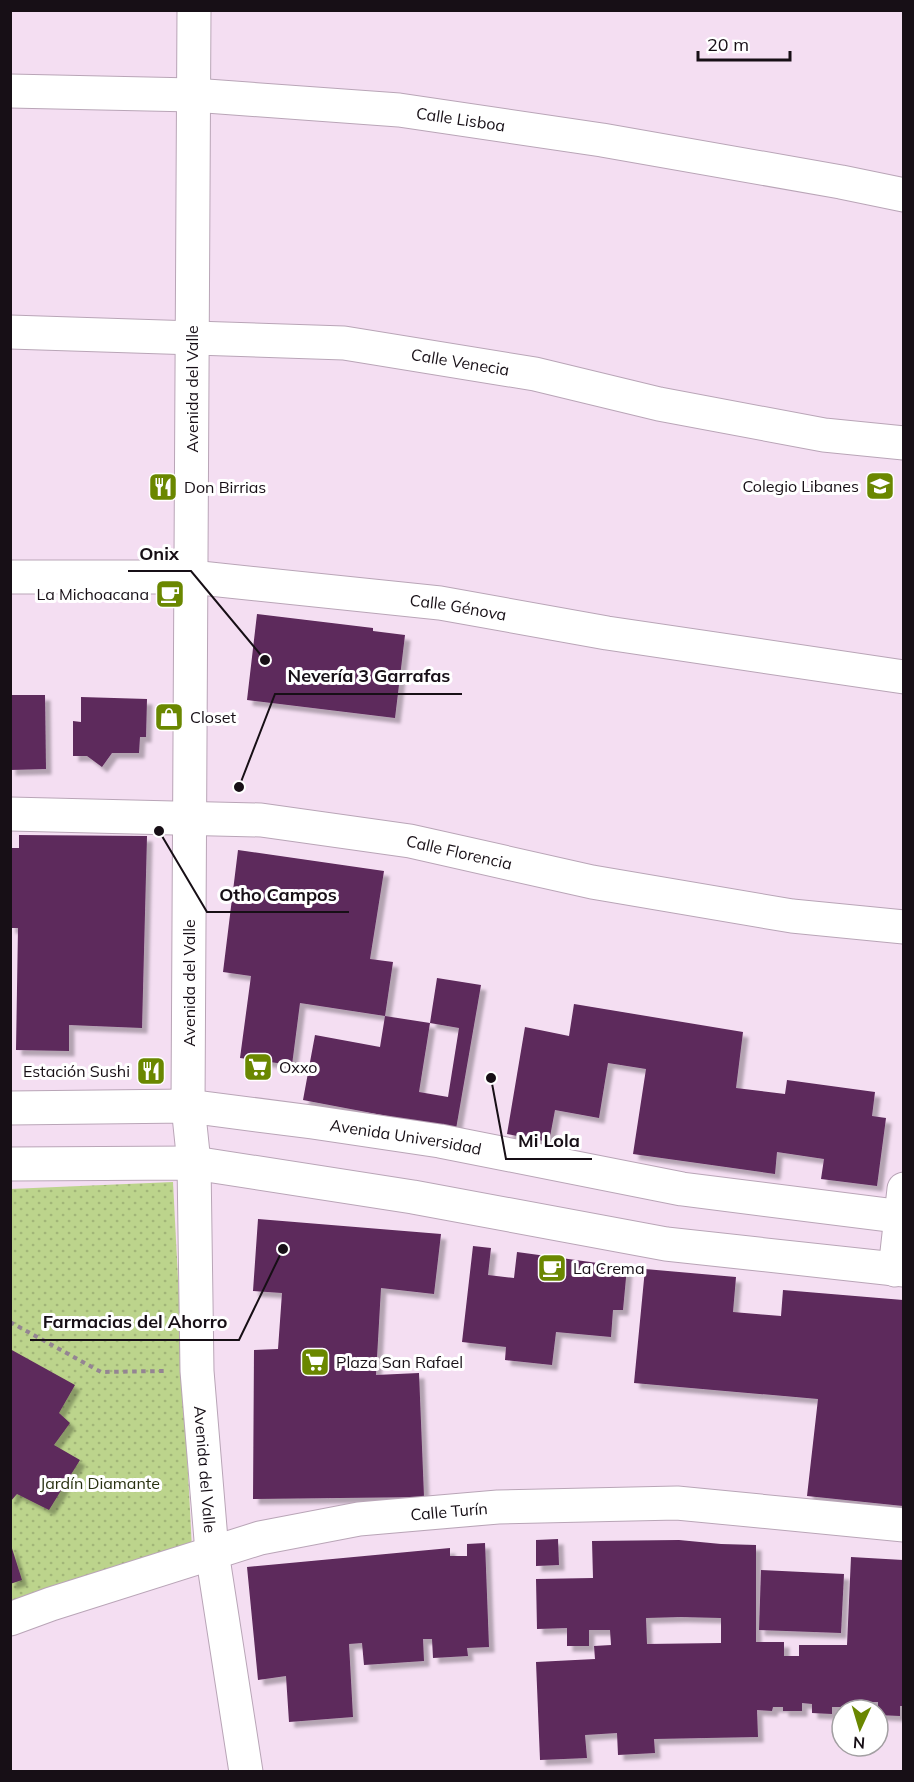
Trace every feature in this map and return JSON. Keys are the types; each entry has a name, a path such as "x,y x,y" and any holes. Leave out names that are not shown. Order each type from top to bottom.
{"street":[{"name":"Avenida del Valle","path":"194,10 188,1106 194,1163 197,1371 212,1552 246,1772"},
{"name":"Calle Lisboa","path":"10,91 194,95 399,110 602,140 903,195"},
{"name":"Calle Venecia","path":"10,333 344,343 535,374 659,404 824,435 903,443"},
{"name":"Calle Génova","path":"10,577 191,577 440,603 608,633 903,677"},
{"name":"Calle Florencia","path":"10,814 261,820 410,841 592,882 792,916 903,927"},
{"name":"Avenida Universidad","path":"10,1108 188,1106 440,1141 682,1189 903,1207"},
{"path":"10,1164 194,1163 413,1197 666,1244 899,1270 903,1207"},
{"name":"Calle Turín","path":"10,1619 260,1538 359,1519 498,1507 677,1503 903,1525"}],"path":[{"path":"10,1322 101,1372 197,1371"}],"green space":[{"name":"Jardín Diamante","path":"173,1182 192,1549 10,1603 10,1189"}],"building":[{"path":"257,614 373,628 373,631 405,635 395,718 247,700"},
{"path":"10,695 45,695 46,769 10,770"},
{"path":"81,697 147,699 146,737 140,737 139,753 112,753 102,767 87,756 73,756 73,721 81,722"},
{"path":"19,835 147,836 142,1028 69,1025 69,1051 16,1050 18,928 10,928 10,848 19,848"},
{"path":"238,850 384,871 370,959 393,962 385,1016 300,1003 292,1065 240,1058 251,976 223,972"},
{"path":"437,978 481,985 456,1129 303,1100 315,1035 380,1047 385,1016 430,1023","holes":["430,1023 459,1028 448,1097 419,1092"]},
{"path":"574,1004 743,1032 736,1088 785,1094 787,1080 875,1092 872,1116 886,1118 877,1186 821,1179 824,1159 777,1152 775,1174 633,1154 646,1069 608,1063 599,1118 555,1110 549,1142 507,1134 525,1027 569,1036"},
{"name":"Plaza San Rafael","path":"258,1219 441,1234 434,1294 381,1288 376,1375 419,1373 424,1497 253,1499 254,1350 278,1349 282,1293 253,1291"},
{"path":"473,1246 491,1248 488,1275 514,1278 517,1252 627,1267 623,1310 613,1310 611,1337 556,1332 552,1365 505,1360 506,1347 462,1342"},
{"path":"645,1269 736,1277 733,1312 781,1316 783,1290 903,1300 903,1506 807,1496 818,1399 634,1383"},
{"path":"10,1349 75,1385 59,1413 70,1423 54,1445 80,1460 49,1510 17,1494 10,1502"},
{"path":"558,1539 559,1565 536,1566 536,1540"},
{"path":"679,1540 756,1545 756,1642 784,1642 784,1656 799,1656 799,1645 847,1645 851,1557 903,1560 903,1706 900,1706 900,1716 890,1716 890,1698 830,1698 830,1714 812,1713 812,1704 802,1703 802,1711 783,1711 783,1707 773,1707 772,1711 757,1710 758,1737 654,1739 655,1753 618,1755 617,1733 585,1735 587,1758 540,1760 536,1662 595,1659 594,1646 611,1645 610,1630 589,1630 589,1646 567,1646 567,1628 537,1629 536,1579 593,1578 592,1541","holes":["646,1618 721,1618 721,1643 647,1644"]},
{"path":"10,1542 22,1580 10,1584"},
{"path":"485,1543 489,1647 467,1648 468,1656 433,1658 432,1639 423,1639 424,1661 364,1665 362,1643 349,1644 353,1717 289,1722 286,1676 258,1680 247,1567 450,1548 450,1556 467,1556 467,1544"},
{"path":"761,1570 844,1574 841,1633 759,1630"}],"place":[{"name":"Colegio Libanes","path":"880,486"},
{"name":"Don Birrias","path":"163,487"},
{"name":"La Michoacana","path":"170,594"},
{"name":"Onix","path":"265,660"},
{"name":"Closet","path":"169,717"},
{"name":"Nevería 3 Garrafas","path":"239,787"},
{"name":"Otho Campos","path":"159,831"},
{"name":"Oxxo","path":"258,1067"},
{"name":"Estación Sushi","path":"151,1071"},
{"name":"Mi Lola","path":"491,1078"},
{"name":"Farmacias del Ahorro","path":"283,1249"},
{"name":"La Crema","path":"552,1268"},
{"name":"Plaza San Rafael","path":"315,1362"}]}
